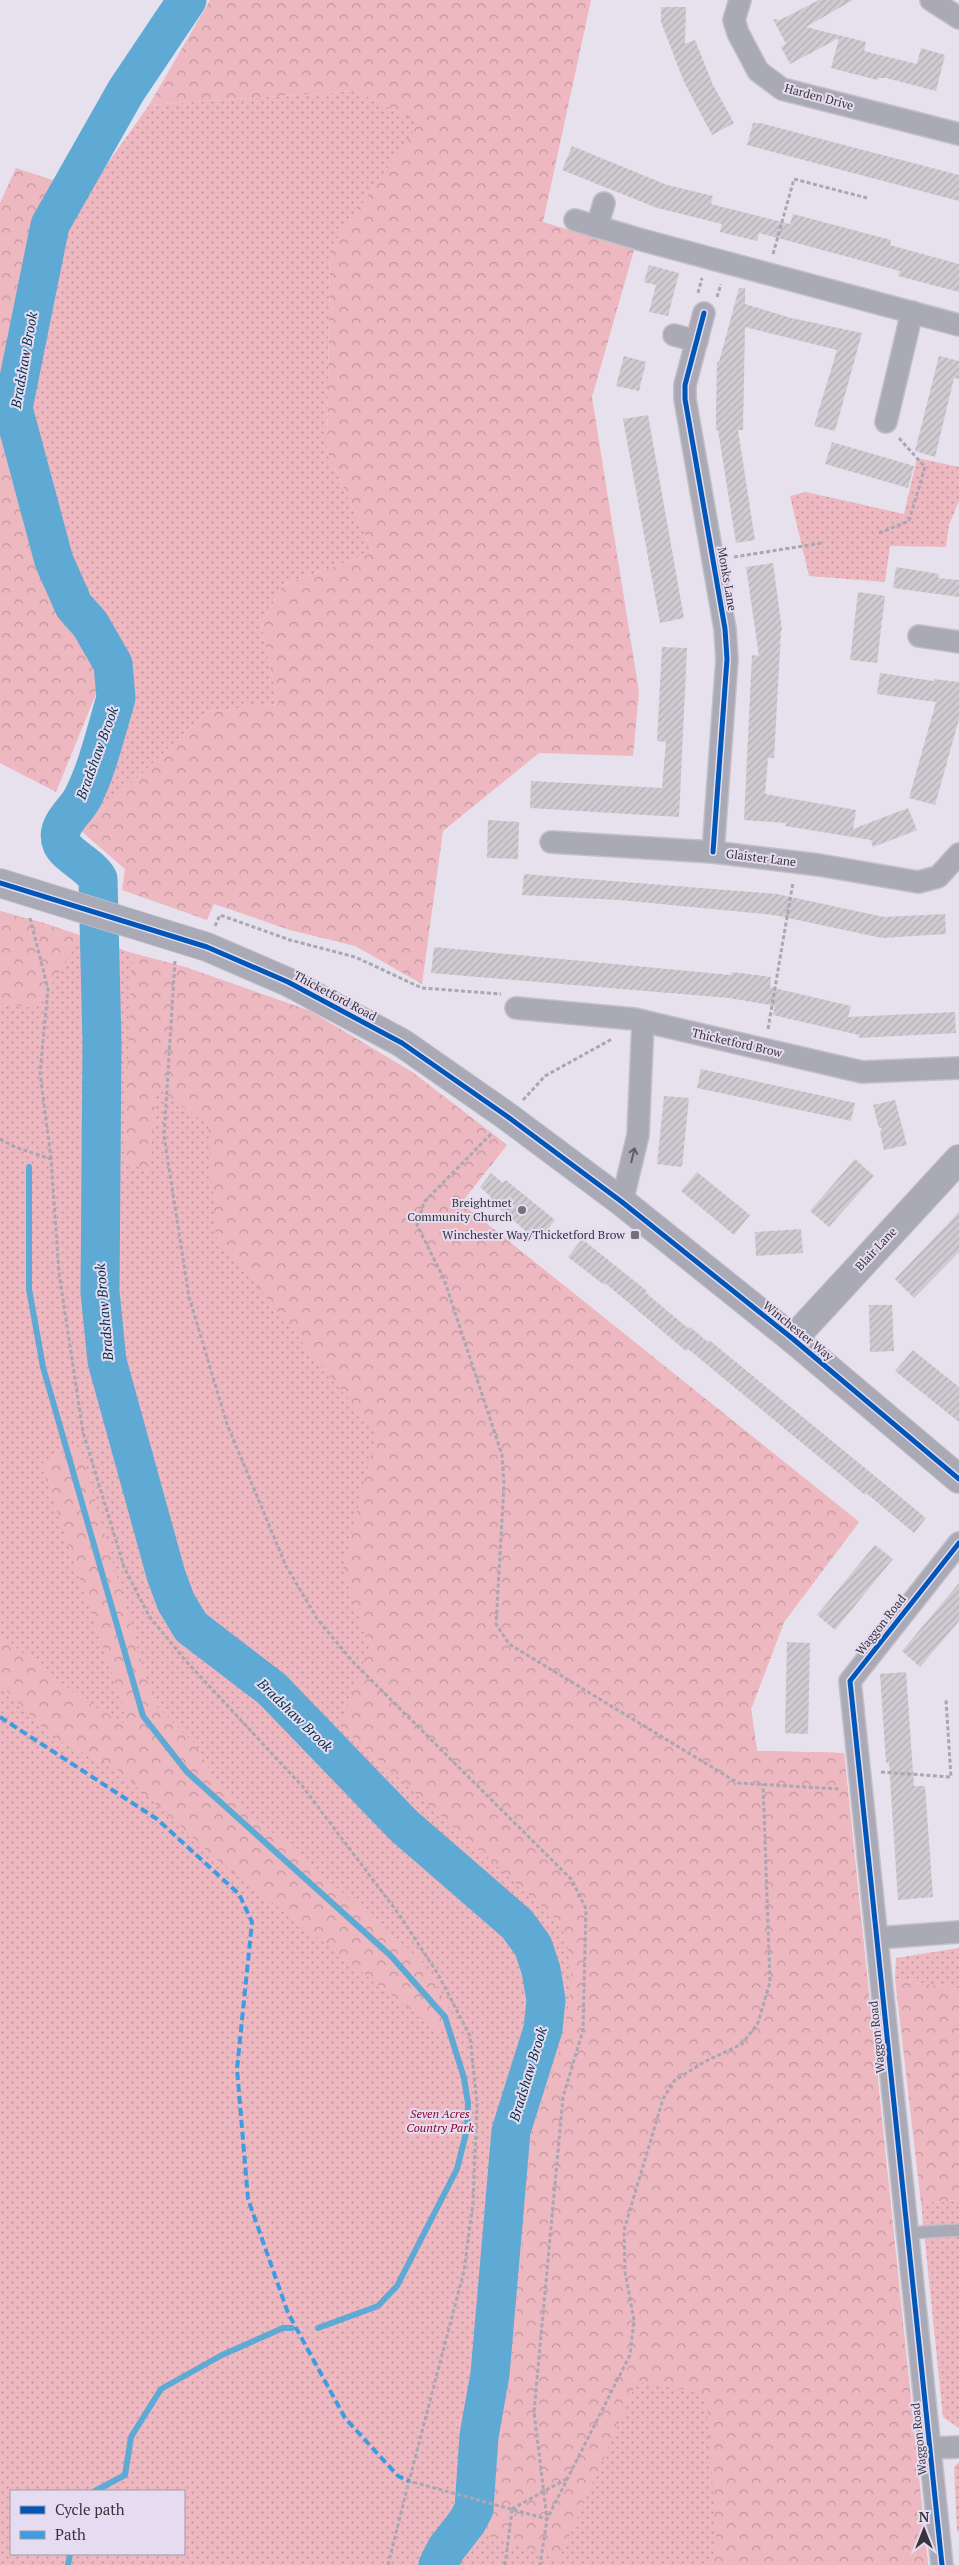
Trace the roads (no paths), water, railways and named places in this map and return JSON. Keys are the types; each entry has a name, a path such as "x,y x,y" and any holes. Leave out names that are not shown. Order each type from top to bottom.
{"street":[{"name":"Harden Drive","path":"740,0 735,13 738,33 758,71 782,89 959,134"},
{"path":"931,0 959,18"},
{"path":"597,227 604,203"},
{"path":"575,220 959,325"},
{"path":"886,422 912,312"},
{"name":"Monks Lane","path":"704,313 685,384 685,399 725,629 726,659 713,852"},
{"path":"674,335 696,341"},
{"path":"919,636 959,642"},
{"name":"Glaister Lane","path":"551,842 713,852 797,862 918,882 938,877 959,854"},
{"name":"Thicketford Road","path":"9,885 207,948 288,982 402,1043 508,1117 622,1202"},
{"name":"Thicketford Brow","path":"516,1008 638,1020 862,1072 959,1068"},
{"path":"622,1202 638,1135 638,1020"},
{"name":"Blair Lane","path":"793,1339 959,1159"},
{"name":"Winchester Way","path":"622,1202 793,1339 959,1479"},
{"name":"Waggon Road","path":"942,2565 850,1681 959,1544"},
{"path":"877,1938 959,1932"},
{"path":"930,2448 959,2447"}],"lane":[{"path":"908,2233 959,2230"}],"waterway":[{"name":"Bradshaw Brook","path":"187,0 126,91 50,225 13,408 54,561 74,606 90,624 113,664 116,698 101,749 83,797 63,825 60,837 62,844 69,853 90,869 98,879 102,1043 100,1292 107,1361 166,1575 176,1602 191,1627 272,1689 404,1826 517,1924 533,1946 541,1970 546,2000 543,2029 511,2131 490,2374 479,2436 474,2509 467,2522 446,2549 438,2565"},
{"path":"29,1167 29,1289 43,1367 143,1716 187,1772 391,1956 445,2017 464,2078 468,2103 467,2129 457,2169 397,2286 378,2306 318,2328"},
{"path":"97,2490 125,2475 131,2437 161,2389 222,2355 283,2328 292,2328"},
{"path":"68,2565 70,2555"}],"place":[{"name":"Breightmet Community Church","path":"522,1210"},
{"name":"Winchester Way/Thicketford Brow","path":"635,1235"}],"park label":[{"name":"Seven Acres Country Park","path":"440,2121"}]}
